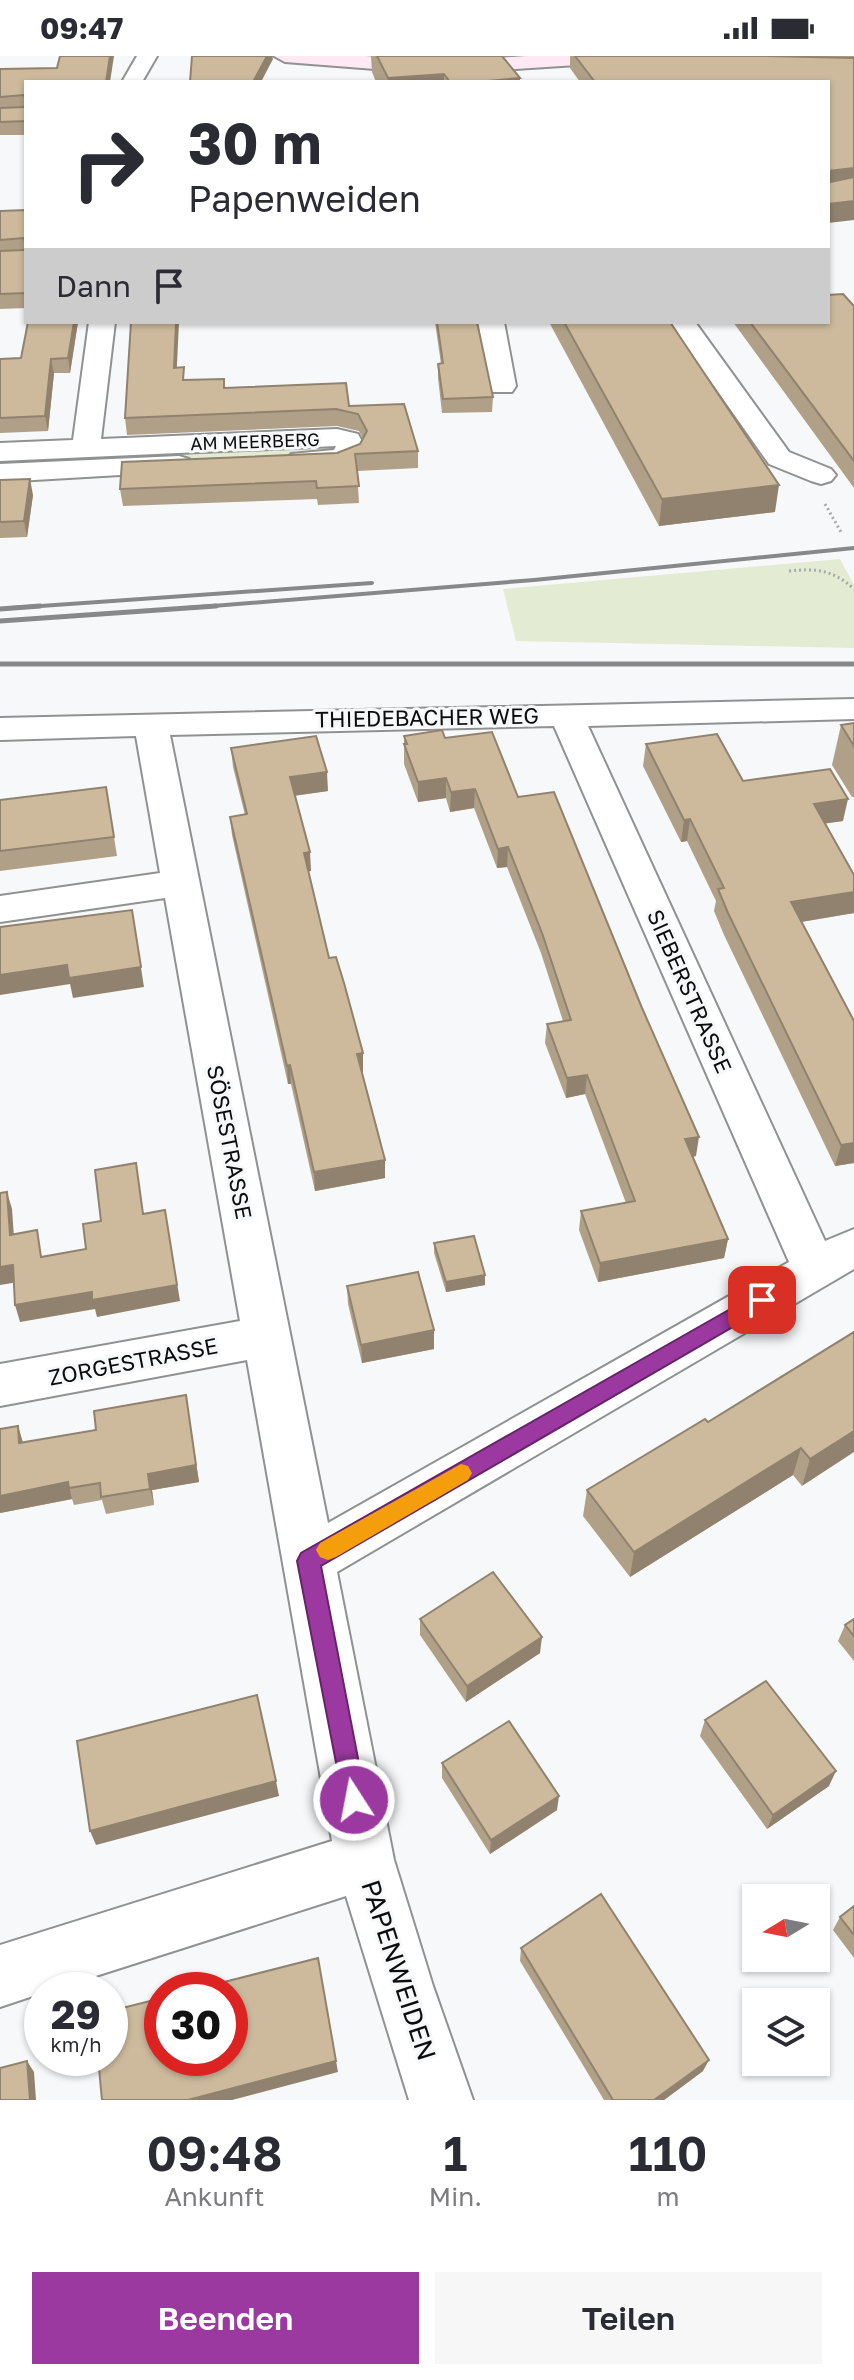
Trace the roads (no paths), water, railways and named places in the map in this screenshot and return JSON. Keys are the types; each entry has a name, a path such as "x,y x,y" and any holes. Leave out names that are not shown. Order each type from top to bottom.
{"street":[{"path":"133,80 147,56"},
{"path":"285,56 439,68 501,60 659,61"},
{"path":"501,60 515,80"},
{"path":"86,448 102,324"},
{"path":"491,324 502,386"},
{"path":"683,324 779,458 821,475"},
{"name":"AM MEERBERG","path":"0,452 337,437 348,440 351,447 349,454 338,458 0,473"},
{"name":"THIEDEBACHER WEG","path":"0,729 854,709"},
{"name":"SIEBERSTRASSE","path":"566,714 835,1258"},
{"name":"SÖSESTRASSE","path":"151,724 309,1561"},
{"path":"0,909 181,883"},
{"path":"309,1561 835,1258"},
{"name":"ZORGESTRASSE","path":"0,1385 266,1336"},
{"name":"PAPENWEIDEN","path":"309,1561 365,1860 402,1986 441,2100"},
{"path":"0,1976 365,1860"}],"railway":[{"path":"193,608 534,580 854,548"},
{"path":"30,607 372,583"},
{"path":"30,607 40,606"},
{"path":"193,608 216,606"},
{"path":"0,609 30,607"},
{"path":"12,608 30,607"},
{"path":"188,608 193,608"},
{"path":"0,621 193,608"},
{"path":"0,664 854,664"}]}
